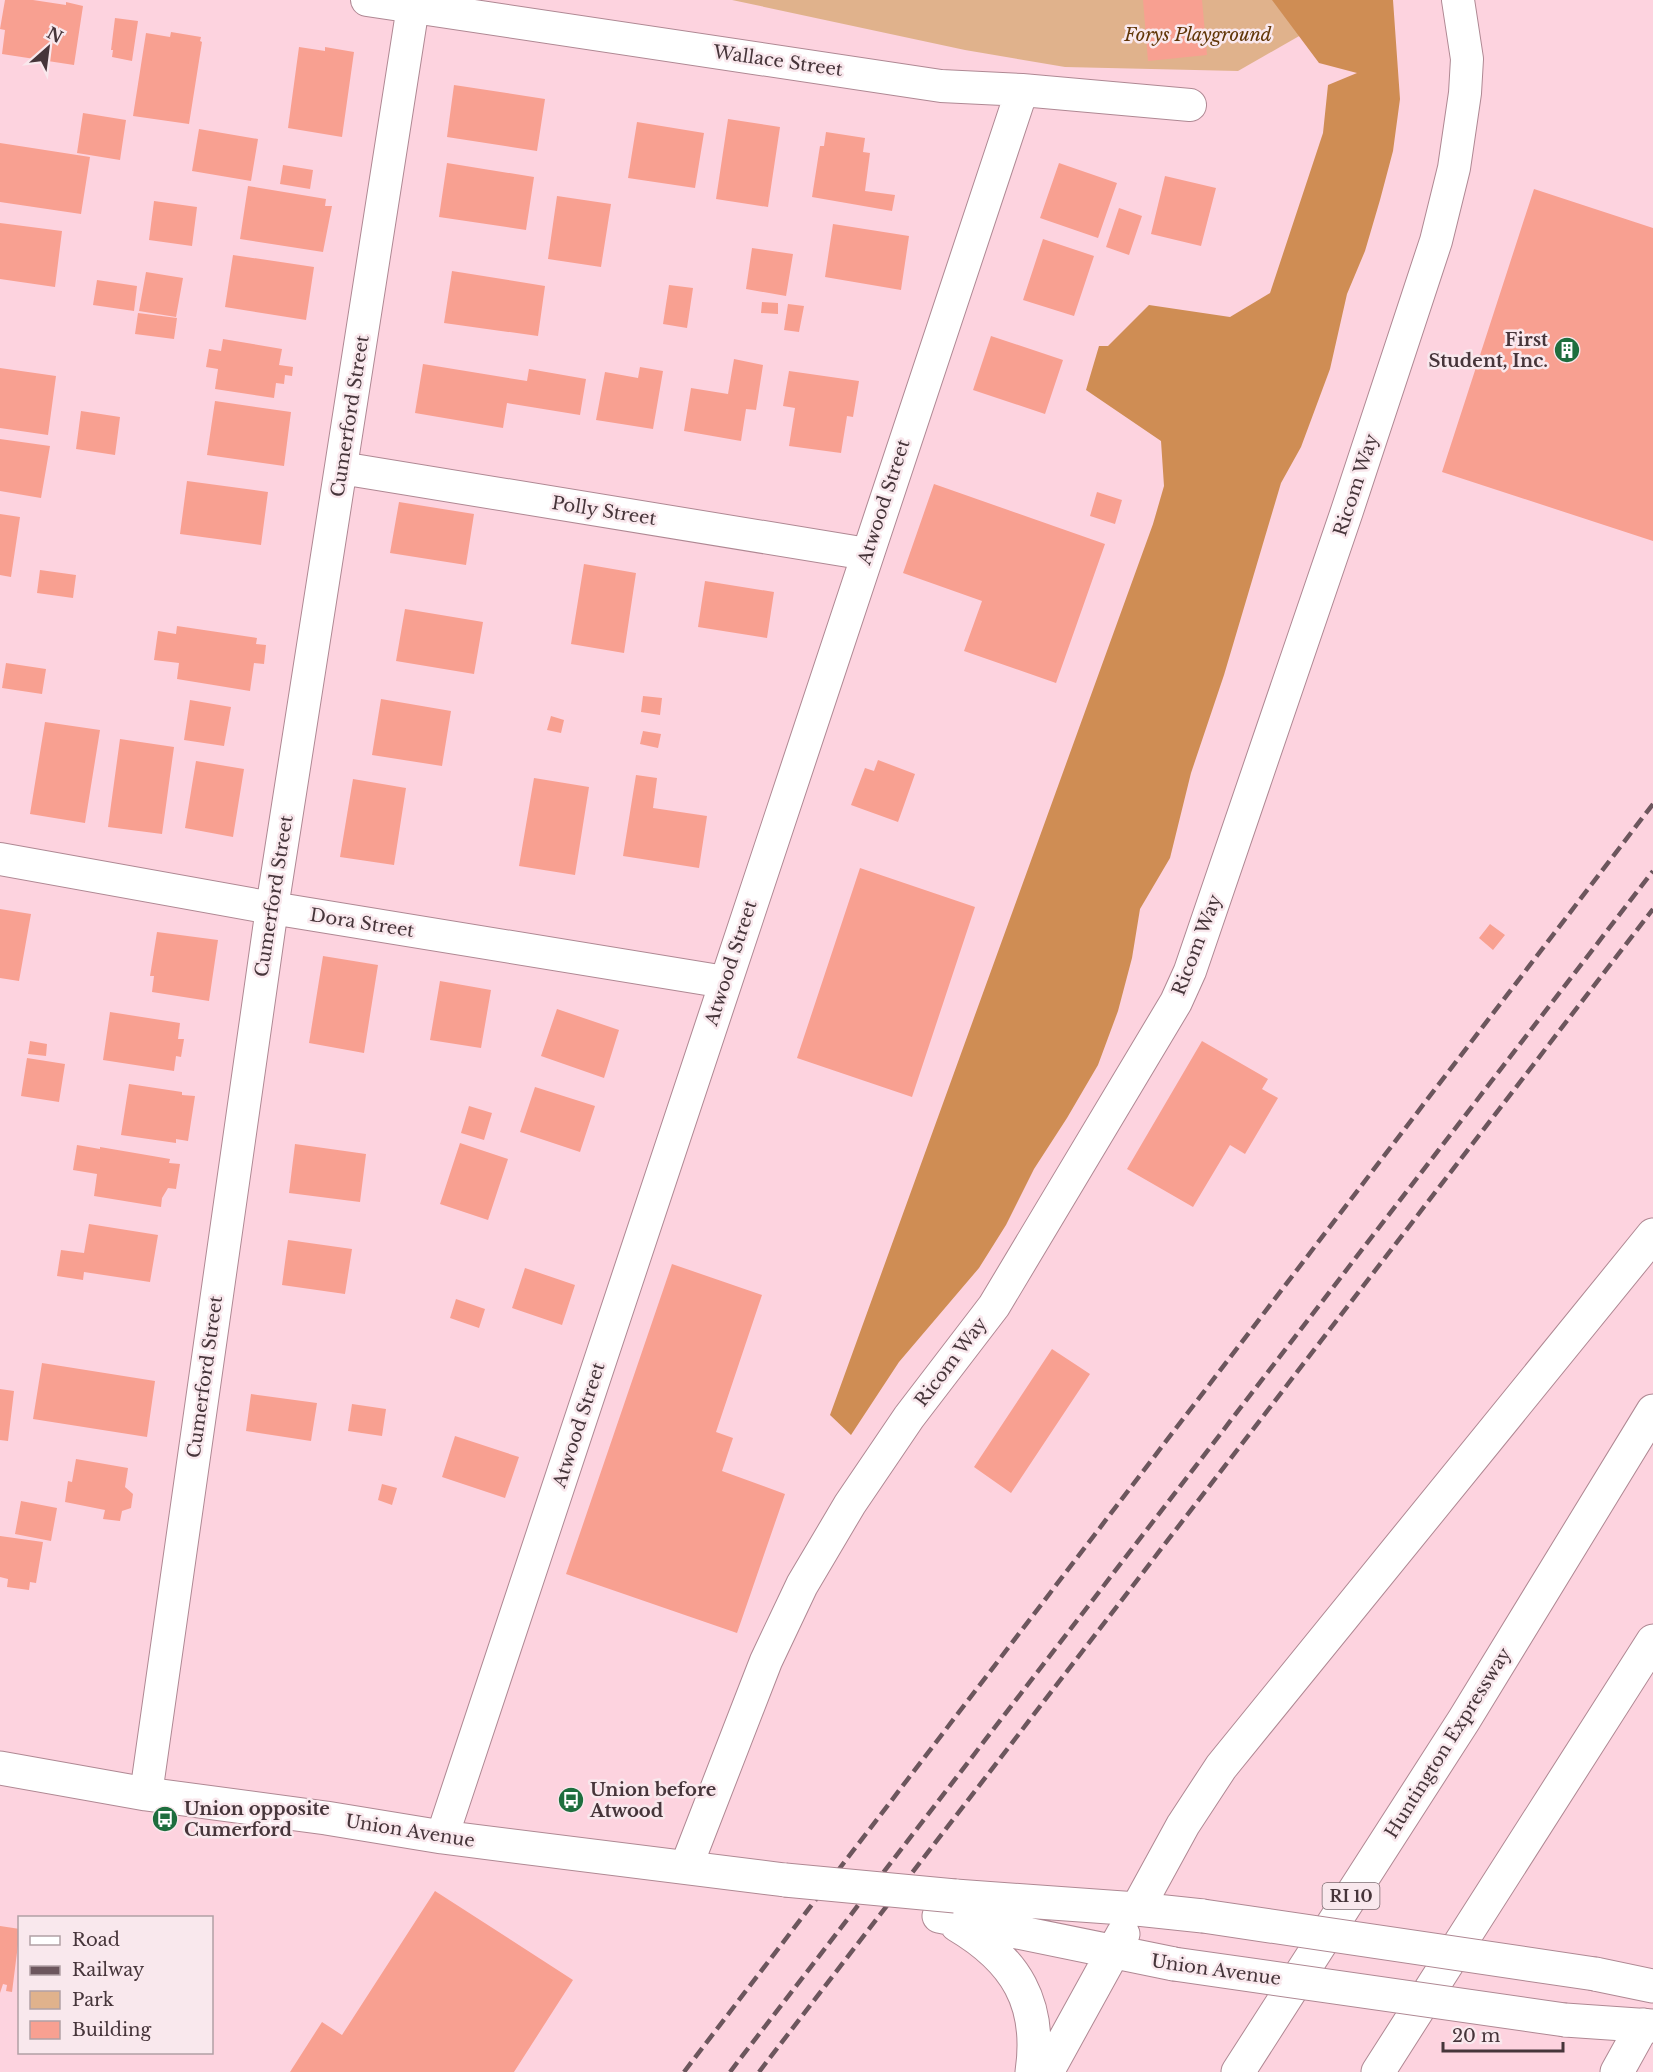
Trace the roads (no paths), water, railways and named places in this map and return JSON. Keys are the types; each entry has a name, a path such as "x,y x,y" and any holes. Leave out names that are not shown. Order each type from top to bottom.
{"main road":[{"path":"1047,2072 1183,1826 1221,1767 1653,1235"},
{"name":"Huntington Expressway","path":"1238,2072 1464,1720 1653,1411"},
{"path":"1378,2072 1653,1641"},
{"name":"Union Avenue","path":"0,1768 146,1794 327,1818 442,1837 785,1880 947,1906 1112,1953 1174,1964 1565,2020 1650,2020"},
{"name":"Union Avenue","path":"947,1906 1137,1909 1203,1916 1594,1974 1653,1986"},
{"path":"947,1906 962,1928 984,1943 1010,1970 1028,1999 1034,2033 1032,2072"},
{"path":"1617,2072 1650,2020"}],"street":[{"name":"Wallace Street","path":"367,0 414,4 941,86 1022,90 1191,105"},
{"name":"Ricom Way","path":"686,1867 766,1661 802,1585 850,1504 909,1417 994,1306 1176,1002 1190,971 1344,522 1436,241 1454,168 1465,93 1467,59 1458,0"},
{"name":"Cumerford Street","path":"146,1794 272,908 414,4"},
{"name":"Atwood Street","path":"442,1837 1022,90"},
{"name":"Polly Street","path":"342,468 867,554"},
{"name":"Dora Street","path":"0,859 272,908 725,982"}],"railway":[{"path":"684,2072 1653,804"},
{"path":"730,2072 1653,871"},
{"path":"759,2072 1653,909"}],"place":[{"name":"First Student, Inc.","path":"1567,350"},
{"name":"Union before Atwood","path":"571,1800"},
{"name":"Union opposite Cumerford","path":"165,1819"}],"park label":[{"name":"Forys Playground","path":"1198,35"}]}
